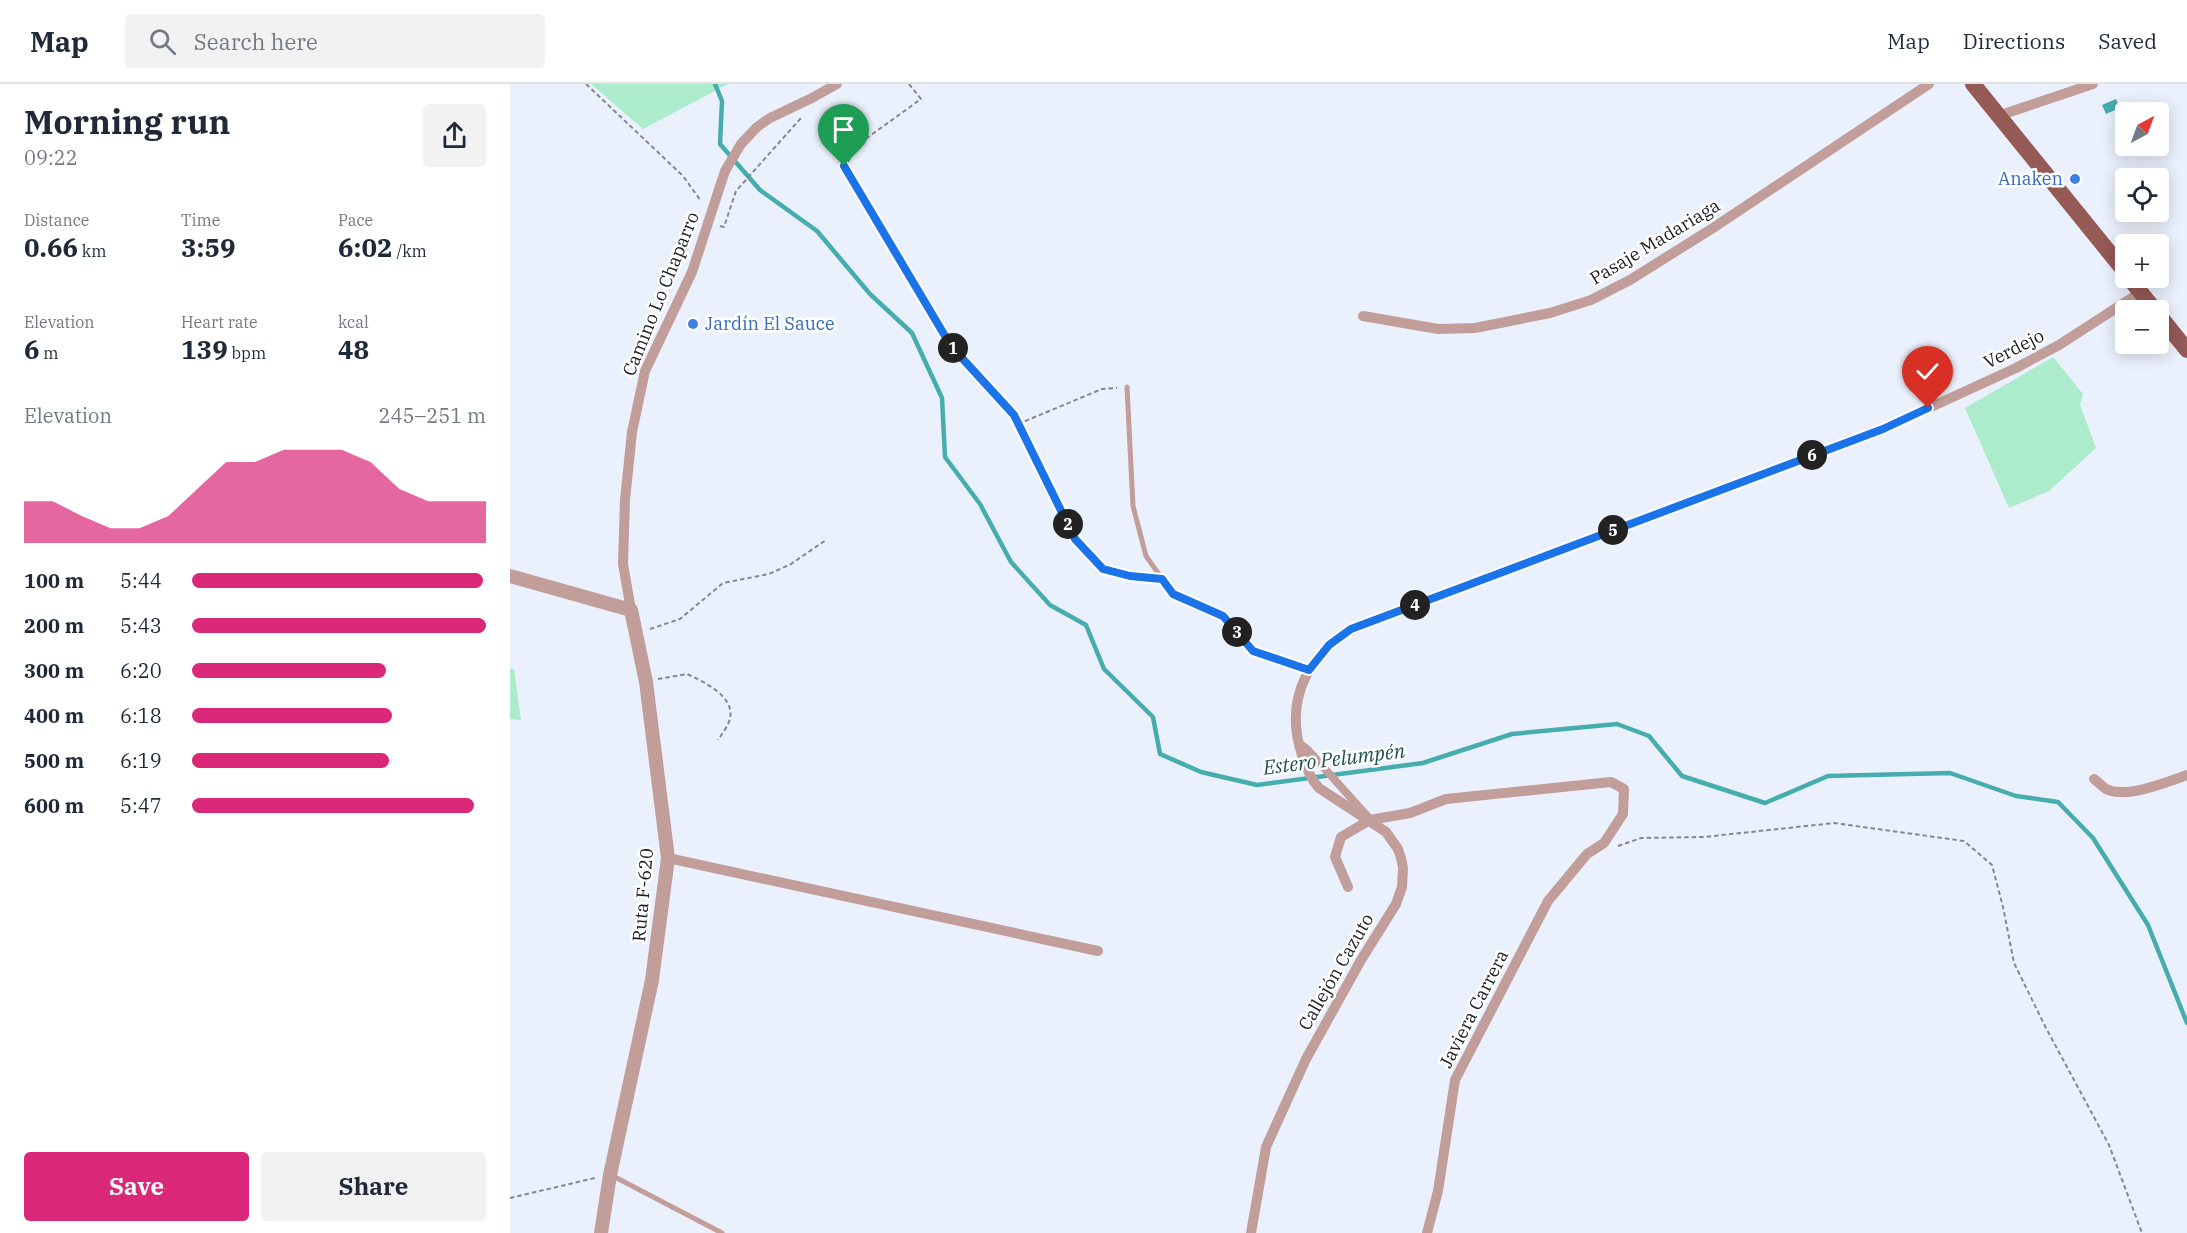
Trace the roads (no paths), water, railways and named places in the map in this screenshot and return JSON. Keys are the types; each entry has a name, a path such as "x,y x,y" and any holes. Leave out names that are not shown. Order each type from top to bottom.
{"main road":[{"path":"1973,84 2115,260"},
{"path":"2138,288 2147,300"},
{"path":"2169,328 2187,350"}],"street":[{"name":"Camino Lo Chaparro","path":"631,610 623,564 625,500 632,432 645,371 692,272 725,171 741,144 757,127 837,84"},
{"name":"Pasaje Madariaga","path":"1363,316 1438,328 1475,328 1550,313 1591,300 1629,280 1713,228 1929,84"},
{"path":"1998,116 2093,84"},
{"name":"Verdejo","path":"1370,820 1319,788 1310,778 1298,742 1297,701 1309,670 1329,645 1351,629 1883,429 2016,368 2059,345 2141,292"},
{"path":"510,576 631,610"},
{"name":"Ruta F-620","path":"601,1233 610,1174 652,980 668,858 646,682 631,610"},
{"path":"1298,742 1308,750 1370,820"},
{"path":"2094,779 2107,790 2126,791 2161,785 2187,775"},
{"name":"Javiera Carrera","path":"1370,820 1410,813 1446,799 1611,782 1624,789 1623,814 1604,843 1587,854 1548,901 1455,1080 1438,1191 1426,1233"},
{"name":"Callejón Cazuto","path":"1251,1233 1266,1147 1306,1059 1360,960 1396,904 1402,886 1403,868 1398,849 1386,832 1370,820 1341,837 1335,857 1348,887"},
{"path":"668,858 1098,951"}],"lane":[{"path":"1127,387 1133,506 1146,556 1173,594 1223,616 1253,651 1309,670"},
{"path":"610,1174 722,1233"}],"water":[{"path":"2116,99 2117,102 2115,102 2115,110 2106,114 2102,105"}],"waterway":[{"name":"Estero Pelumpén","path":"715,84 722,101 720,144 760,190 817,231 870,294 912,333 942,398 945,457 980,504 1011,562 1050,605 1086,625 1104,669 1153,717 1160,754 1201,772 1257,785 1423,763 1512,734 1617,724 1649,736 1682,776 1765,803 1828,776 1950,773 2016,796 2058,802 2093,838 2148,925 2187,1023"}],"place":[{"name":"Anaken","path":"2075,179"},
{"name":"Jardín El Sauce","path":"693,324"}]}
